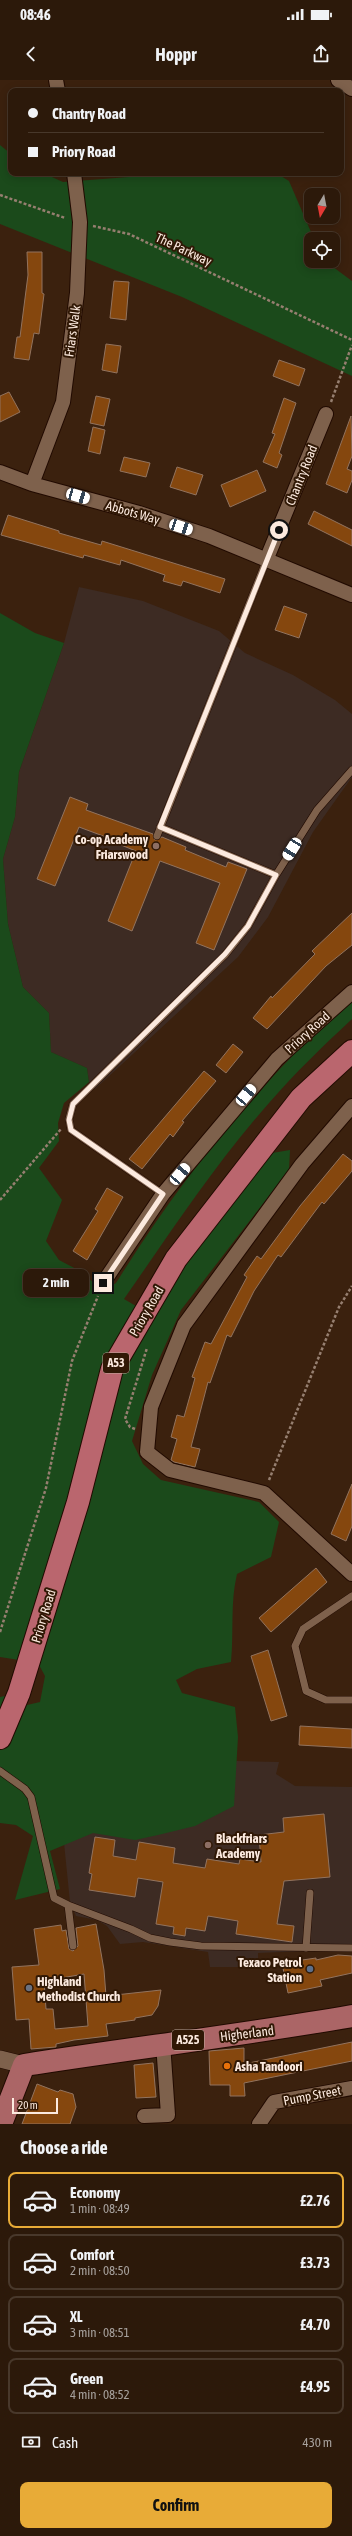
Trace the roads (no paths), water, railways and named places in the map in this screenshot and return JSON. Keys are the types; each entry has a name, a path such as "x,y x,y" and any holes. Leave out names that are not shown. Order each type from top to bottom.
{"highway":[{"name":"Priory Road","path":"0,1738 20,1694 76,1510 112,1369 176,1259 301,1098 352,1051"}],"main road":[{"name":"Higherland","path":"24,2065 163,2043 280,2029 352,2016"},
{"path":"0,2124 24,2065"}],"street":[{"path":"338,80 352,89"},
{"name":"Friars Walk","path":"32,484 63,402 77,293 80,222 74,176"},
{"name":"Chantry Road","path":"267,558 326,414"},
{"name":"Abbots Way","path":"0,472 32,484 139,514 209,536 267,558 352,595"},
{"name":"Priory Road","path":"103,1283 163,1194 277,1059 352,992"},
{"path":"352,1106 302,1164 184,1325 151,1406 147,1452 170,1470 264,1493 352,1574"},
{"path":"144,2116 168,2115 163,2043"},
{"path":"0,2059 24,2065"},
{"name":"Pump Street","path":"259,2124 274,2102 352,2088"}],"lane":[{"path":"157,836 267,558"},
{"path":"163,1194 71,1130 69,1120 73,1104 225,954 248,926 276,875 317,810 352,770"},
{"path":"160,827 276,875"},
{"path":"352,1596 303,1629 295,1646 306,1691 326,1700 352,1700"},
{"path":"0,1771 25,1789 31,1798 54,1898 150,1938 170,1942 201,1946 352,1948"},
{"path":"306,1948 310,1893"},
{"path":"68,1905 73,1946"}],"place":[{"name":"Co-op Academy Friarswood","path":"156,846"},
{"name":"Blackfriars Academy","path":"208,1845"},
{"name":"Texaco Petrol Station","path":"310,1969"},
{"name":"Highland Methodist Church","path":"29,1988"},
{"name":"Asha Tandoori","path":"227,2066"}]}
